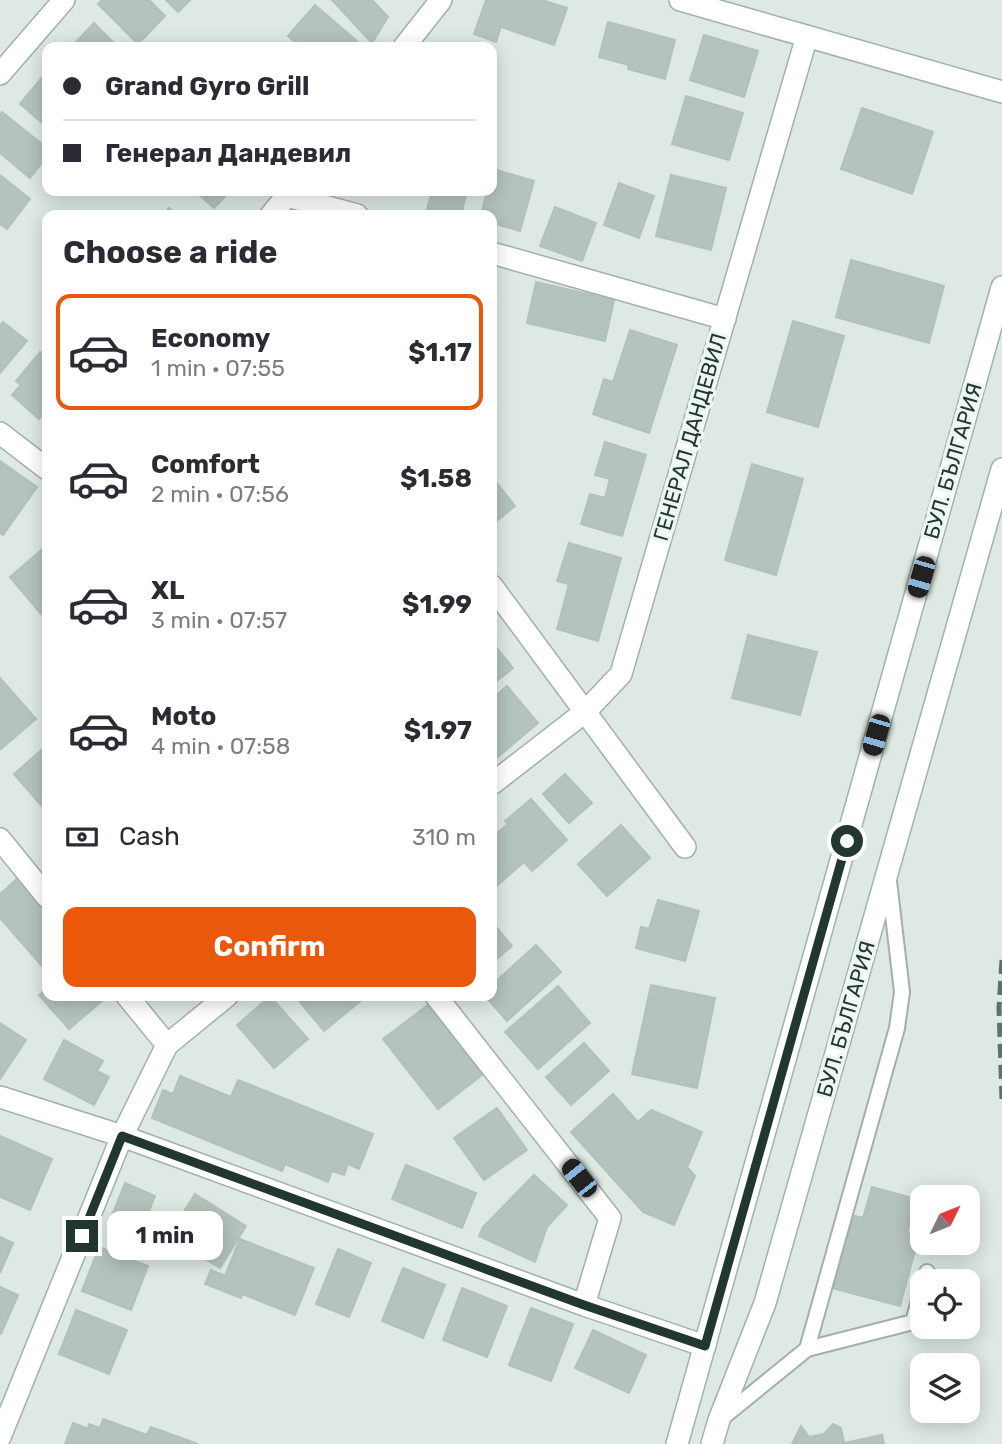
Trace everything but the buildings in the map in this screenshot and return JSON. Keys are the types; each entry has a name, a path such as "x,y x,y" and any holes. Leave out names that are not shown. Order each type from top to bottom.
{"street":[{"path":"0,74 64,0"},
{"path":"408,42 441,0"},
{"path":"680,0 1002,92"},
{"name":"ГЕНЕРАЛ ДАНДЕВИЛ","path":"497,780 586,711 621,674 807,36"},
{"path":"275,210 287,196"},
{"path":"298,196 342,210"},
{"path":"497,254 725,319"},
{"name":"БУЛ. БЪЛГАРИЯ","path":"677,1444 1002,287"},
{"path":"0,433 42,465"},
{"name":"БУЛ. БЪЛГАРИЯ","path":"712,1444 765,1303 1002,469"},
{"path":"497,593 685,847"},
{"path":"0,839 42,891"},
{"path":"131,1001 167,1045"},
{"path":"0,1437 122,1136 167,1045 221,1001"},
{"path":"440,1001 610,1219 584,1305"},
{"path":"0,1097 122,1136 584,1305 705,1346"}],"lane":[{"path":"807,1349 897,1028 902,992 888,870"},
{"path":"719,1420 807,1349 910,1323"}],"railway":[{"path":"1002,960 999,1008 1002,1099"}],"route":[{"path":"82,1236 122,1136 584,1305 705,1346 847,841"}]}
